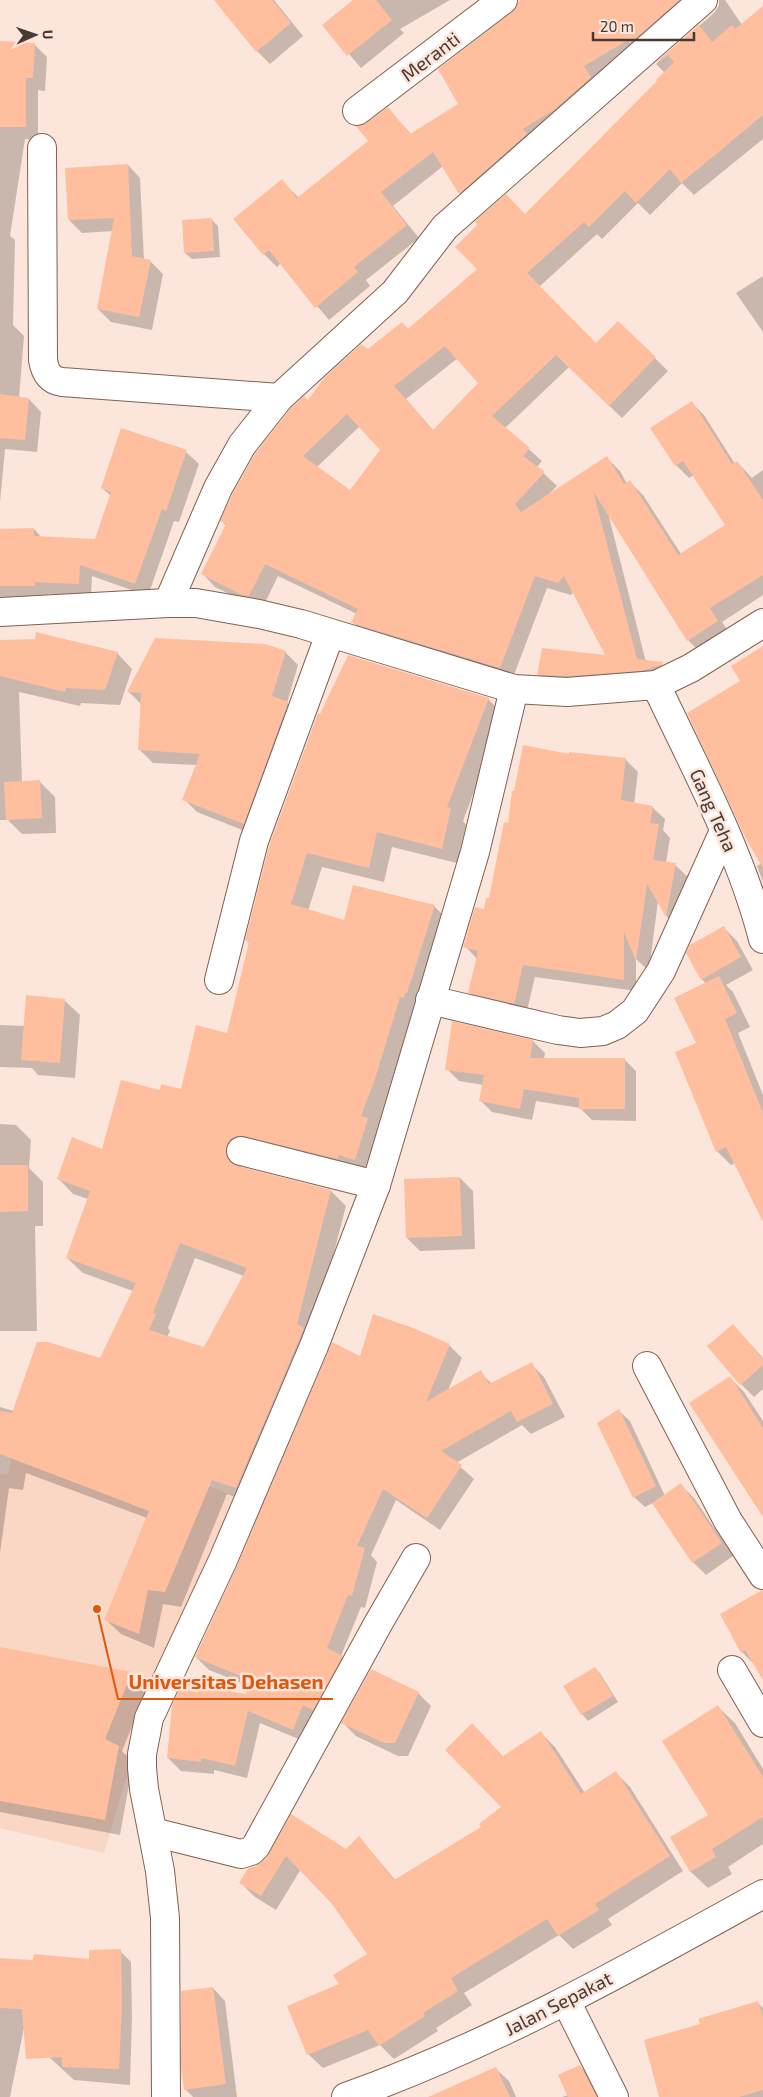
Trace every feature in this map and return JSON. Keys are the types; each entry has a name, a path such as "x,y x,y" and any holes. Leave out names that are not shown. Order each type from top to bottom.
{"street":[{"name":"Meranti","path":"357,111 503,0"},
{"path":"168,603 218,488 242,445 279,398 394,292 445,227 703,0"},
{"path":"42,148 43,360 45,369 51,379 62,382 279,398"},
{"path":"0,612 168,603 196,604 259,614 301,624 514,689 567,692 656,685 691,668 763,623"},
{"path":"218,980 254,841 330,634"},
{"name":"Gang Teha","path":"656,685 743,875 763,940"},
{"path":"166,2097 165,1918 142,1768 148,1718 227,1551 314,1346 376,1184 476,852 514,689"},
{"path":"430,1000 558,1030 580,1033 603,1031 617,1024 635,1011 661,971 724,831"},
{"path":"242,1151 376,1184"},
{"path":"647,1366 728,1521 763,1575"},
{"path":"152,1832 241,1854 251,1851 256,1846 416,1558"},
{"path":"732,1670 763,1723"},
{"name":"Jalan Sepakat","path":"346,2097 443,2059 566,2001 763,1894"},
{"path":"566,2001 614,2097"}],"shaded area":[{"path":"20,1411 242,1499 144,1718 104,1853 0,1828 0,1474 8,1475"}],"building":[{"path":"214,0 272,0 291,23 256,52"},
{"path":"353,0 376,0 392,20 347,56 322,25"},
{"path":"520,0 679,0 630,43 628,40 584,66 591,77 555,109 523,129 527,134 459,194 433,152 381,192 407,225 354,267 358,272 315,308 269,250 263,255 233,219 282,179 297,198 368,141 356,126 366,123 388,107 410,134 458,104 438,69 512,12"},
{"path":"763,6 763,115 681,183 670,169 636,203 625,191 589,227 584,222 527,273 596,343 618,321 656,357 609,406 556,355 492,416 530,448 523,456 545,472 515,504 521,512 607,456 624,484 630,480 678,555 725,525 683,461 675,466 650,428 692,401 732,464 737,461 763,500 763,575 710,608 718,621 687,641 593,491 637,659 664,662 661,665 640,671 567,676 537,675 542,648 605,655 564,576 558,583 535,576 500,668 355,624 351,622 358,609 265,564 249,596 242,595 201,574 226,524 220,521 232,495 255,454 290,409 304,396 308,400 324,378 361,344 368,349 402,322 408,329 477,269 455,247 477,225 475,221 506,194 525,214 657,81 674,62 668,55 654,64 699,25 712,42 732,25 735,29","holes":["445,346 478,383 433,430 394,386","347,414 380,450 350,490 303,456"]},
{"path":"0,41 35,43 33,78 26,78 26,127 0,127"},
{"path":"128,164 132,256 151,260 139,317 97,309 114,218 68,220 65,168"},
{"path":"212,218 214,251 184,253 182,220"},
{"path":"0,394 29,398 25,440 0,438"},
{"path":"121,428 187,450 166,511 162,509 135,584 80,565 79,584 35,582 35,586 0,586 0,529 34,528 34,536 95,539 111,492 101,488"},
{"path":"36,632 118,652 105,690 66,688 65,692 0,676 0,640 35,639"},
{"path":"155,638 265,644 286,651 272,696 288,702 244,824 182,800 200,754 138,750 141,693 127,692"},
{"path":"763,646 763,868 745,837 687,713 740,681 731,666"},
{"path":"348,655 489,698 447,807 451,808 442,849 377,832 369,868 307,853 291,904 344,920 353,885 435,905 407,993 405,993 404,998 400,997 375,1079 361,1116 368,1118 355,1160 339,1155 338,1159 244,1136 236,1136 230,1140 226,1147 226,1156 230,1162 237,1166 331,1190 297,1324 304,1328 236,1488 212,1480 165,1592 148,1590 139,1634 104,1620 149,1511 0,1454 0,1411 12,1413 37,1342 48,1342 100,1358 136,1283 66,1258 90,1191 57,1179 72,1137 102,1149 121,1080 160,1090 161,1084 181,1089 196,1025 227,1033 249,942 245,940 269,846 318,713 320,714","holes":["180,1243 247,1268 204,1347 149,1330 156,1314 153,1313"]},
{"path":"523,745 569,754 569,752 626,758 621,800 653,806 650,823 659,824 653,860 676,863 666,917 647,884 636,961 624,932 624,980 523,965 514,1004 468,993 478,951 463,947 475,907 484,909 486,898 489,898 504,822 508,823 512,791 514,791"},
{"path":"40,780 42,818 6,820 4,782"},
{"path":"724,926 741,957 701,980 686,953 690,945"},
{"path":"719,976 737,1013 725,1019 763,1113 763,1222 726,1147 716,1152 675,1052 696,1043 674,998"},
{"path":"26,995 65,999 60,1063 21,1060"},
{"path":"452,1021 533,1040 530,1058 625,1058 625,1109 579,1109 579,1098 524,1089 520,1109 479,1101 484,1075 445,1070"},
{"path":"0,1165 28,1165 28,1211 0,1212"},
{"path":"460,1177 462,1236 406,1238 404,1179"},
{"path":"373,1314 450,1344 426,1402 481,1370 489,1384 532,1362 553,1404 517,1422 511,1411 441,1451 462,1465 427,1518 383,1489 357,1546 365,1548 352,1596 348,1595 327,1648 343,1656 313,1710 303,1705 293,1730 248,1711 235,1766 202,1758 201,1762 167,1758 172,1706 183,1682 246,1694 250,1680 195,1657 237,1566 332,1342 360,1356"},
{"path":"733,1324 763,1359 763,1365 740,1385 707,1346"},
{"path":"730,1376 763,1428 763,1517 689,1403"},
{"path":"619,1409 656,1486 633,1498 597,1423"},
{"path":"681,1483 722,1543 692,1563 652,1503"},
{"path":"762,1590 763,1680 745,1650 741,1653 720,1614"},
{"path":"0,1647 132,1672 105,1739 119,1746 105,1820 0,1801"},
{"path":"595,1667 613,1696 581,1715 563,1686"},
{"path":"371,1669 419,1692 395,1743 384,1743 341,1723"},
{"path":"718,1705 763,1777 763,1817 712,1849 716,1857 690,1872 670,1837 708,1815 662,1741"},
{"path":"472,1723 503,1756 541,1731 581,1794 616,1771 670,1856 595,1904 599,1910 558,1936 547,1919 451,1978 458,1991 423,2013 425,2016 379,2046 368,2030 307,2055 287,2006 339,1984 333,1975 367,1954 332,1904 286,1856 261,1896 239,1883 248,1868 256,1866 267,1857 291,1814 346,1849 359,1836 394,1880 481,1827 479,1824 501,1807 445,1750"},
{"path":"121,1949 122,2004 119,2069 62,2067 62,2057 26,2059 22,2009 0,2008 0,1958 33,1960 34,1954 89,1959 89,1950"},
{"path":"213,1987 226,2084 184,2090 181,2068 181,1991"},
{"path":"758,2001 763,2017 763,2090 739,2097 659,2097 644,2040 700,2024 698,2019"},
{"path":"580,2065 597,2097 568,2097 558,2075"},
{"path":"496,2067 510,2097 428,2097"}],"place":[{"name":"Universitas Dehasen","path":"97,1609"}]}
